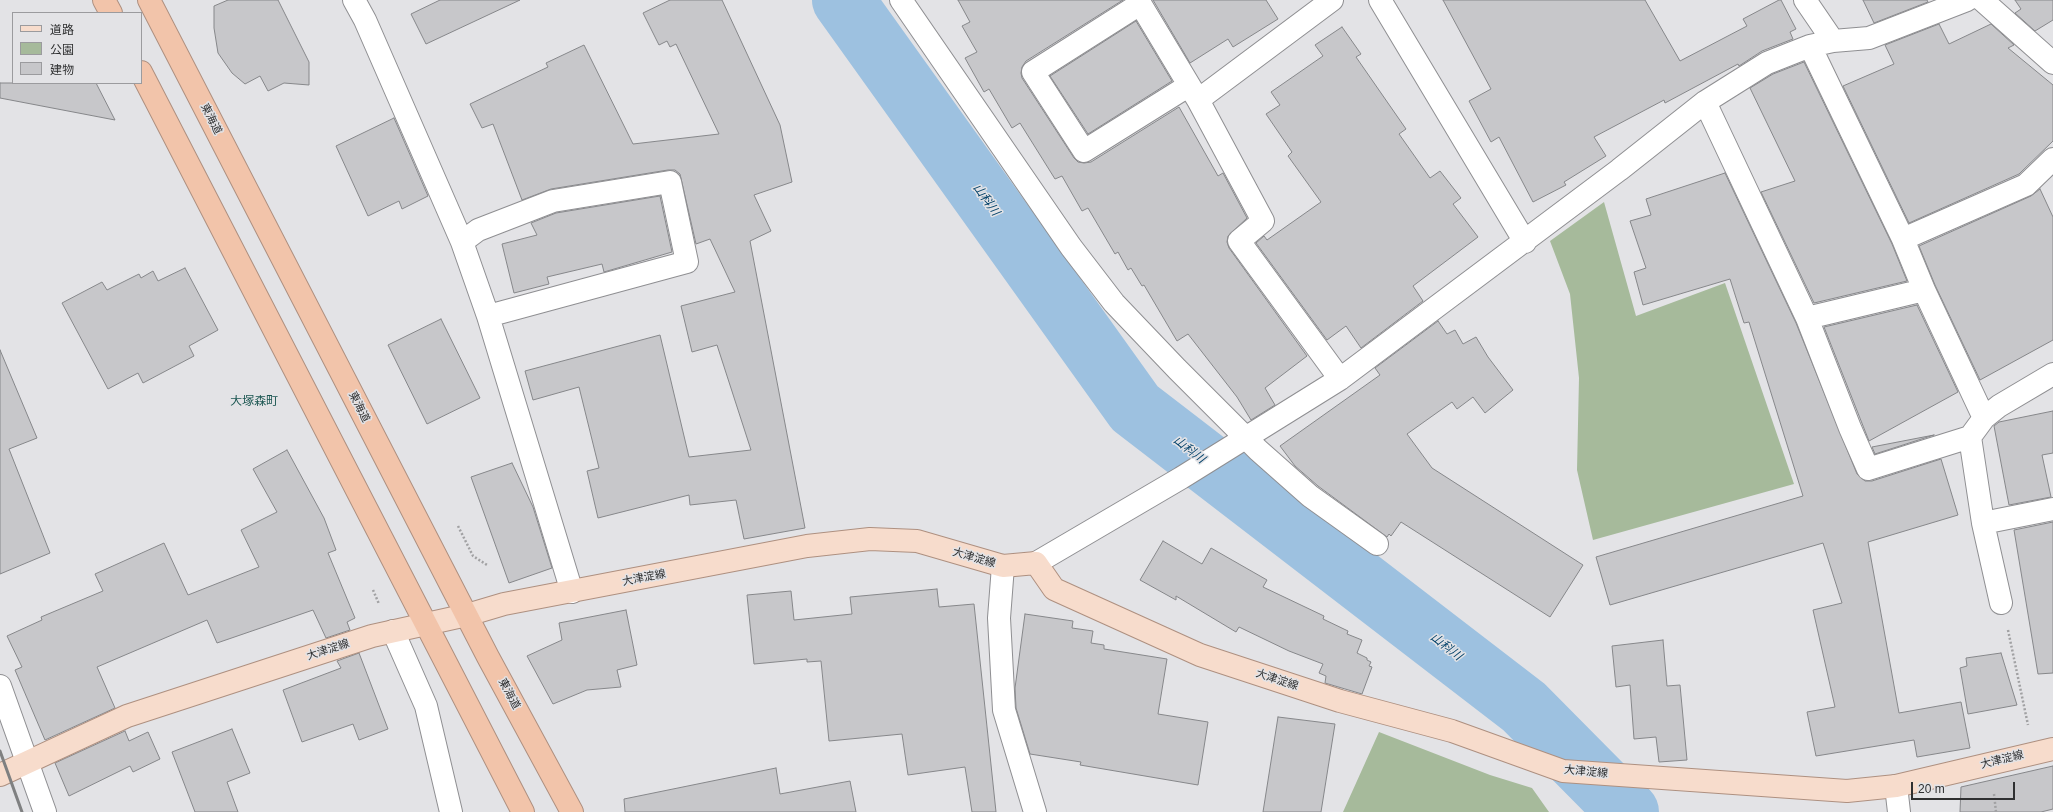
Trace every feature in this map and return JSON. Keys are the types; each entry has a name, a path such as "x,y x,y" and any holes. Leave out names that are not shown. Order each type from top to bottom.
{"highway":[{"path":"104,0 110,12"},
{"name":"東海道","path":"149,0 467,615 572,812"},
{"path":"142,74 523,812"}],"main road":[{"name":"大津淀線","path":"0,776 127,716 372,636 467,615 504,604 808,546 870,539 917,541 1003,566 1036,563 1054,589 1200,655 1340,701 1452,731 1563,771 1847,791 1896,786 2044,751"}],"street":[{"path":"354,0 365,20 462,242 488,316 572,592"},
{"path":"901,0 1071,247 1114,303 1242,439 1258,450 1310,496 1378,544"},
{"path":"1332,0 1193,93 1084,151 1034,72 1139,2 1193,93 1263,221 1239,241 1340,379"},
{"path":"1380,0 1524,242"},
{"path":"1805,0 1833,41"},
{"path":"1036,563 1181,478 1340,379 1524,242 1705,102 1767,63 1810,46 1833,41 1869,38 1967,0"},
{"path":"1982,0 2053,63"},
{"path":"1810,46 1903,239 1924,290 1984,418"},
{"path":"1705,102 1807,318 1850,428 1868,469 1970,437 1984,418 1999,406 2053,374"},
{"path":"1903,239 2026,185 2053,159"},
{"path":"462,242 478,230 553,201 670,182 687,262 488,316"},
{"path":"1807,318 1924,290"},
{"path":"1970,437 1983,523 2001,602"},
{"path":"1983,523 2053,509"},
{"path":"1003,566 999,618 1004,710 1035,812"},
{"path":"393,631 426,706 451,812"},
{"path":"0,686 45,812"},
{"path":"1896,786 1899,812"}],"path":[{"path":"458,526 473,556 487,565"},
{"path":"2001,602 2044,751"}],"green space":[{"path":"1604,202 1636,316 1725,283 1794,484 1593,540 1577,470 1579,378 1570,294 1550,241"},
{"path":"1379,732 1490,775 1532,788 1549,812 1343,812"}],"building":[{"path":"228,0 278,0 309,62 309,85 284,83 268,91 260,76 245,84 232,73 218,53 214,28 214,6"},
{"path":"440,0 520,0 426,44 411,14"},
{"path":"670,0 722,0 780,125 792,182 754,195 771,231 750,241 805,528 744,539 736,500 690,505 689,495 598,518 587,471 599,468 579,387 533,400 525,371 660,335 689,457 751,450 717,345 692,352 681,306 735,292 710,239 696,244 680,174 675,170 668,170 551,189 522,200 493,124 482,128 470,104 548,67 546,63 584,45 633,144 719,134 676,44 670,47 667,41 659,45 643,13"},
{"path":"958,0 1123,0 1026,61 1022,67 1022,78 1078,162 1091,162 1179,107 1218,176 1223,173 1247,218 1228,236 1227,242 1229,248 1307,356 1265,388 1275,405 1251,420 1237,397 1188,334 1177,341 1144,285 1142,286 1131,268 1128,270 1118,252 1115,254 1088,208 1082,211 1062,176 1055,179 1020,123 1012,128 989,89 984,92 965,58 977,52 962,26 970,22"},
{"path":"1153,0 1266,0 1278,19 1233,47 1228,39 1190,63"},
{"path":"1443,0 1645,0 1680,61 1747,26 1743,19 1779,0 1781,0 1796,29 1790,32 1793,39 1762,51 1739,66 1738,64 1665,103 1664,100 1594,137 1606,156 1564,182 1566,185 1533,202 1499,137 1491,142 1469,101 1491,89"},
{"path":"1863,0 1927,0 1928,2 1874,23"},
{"path":"2015,0 2053,0 2053,20 2035,31 2015,13 2021,9"},
{"path":"1136,21 1172,81 1088,134 1050,76"},
{"path":"1939,24 1949,44 1991,24 2014,45 2008,48 2053,85 2053,141 2019,174 1909,223 1843,86 1894,64 1885,45"},
{"path":"1342,27 1361,54 1356,57 1406,129 1399,134 1430,178 1440,171 1461,198 1453,204 1478,237 1413,286 1423,301 1361,348 1346,326 1327,340 1256,243 1264,236 1267,240 1321,202 1288,156 1292,152 1266,114 1280,105 1271,92 1323,56 1315,45"},
{"path":"1804,62 1892,244 1907,281 1814,303 1761,192 1795,181 1750,88 1773,74"},
{"path":"0,83 97,84 115,120 0,98"},
{"path":"394,118 428,196 402,209 399,201 368,216 336,146"},
{"path":"1725,173 1796,323 1857,474 1865,481 1872,481 1941,459 1958,515 1868,542 1899,713 1961,702 1970,748 1917,757 1914,740 1816,756 1807,712 1835,707 1813,610 1842,603 1823,543 1610,605 1596,557 1803,496 1749,322 1744,323 1730,279 1643,305 1634,272 1646,268 1630,221 1651,215 1646,199"},
{"path":"2040,189 2053,217 2053,340 1980,380 1935,285 1919,246 2031,196"},
{"path":"660,196 672,252 604,272 602,264 547,277 549,284 514,293 502,244 537,235 531,223 556,213"},
{"path":"185,268 218,330 189,346 194,356 143,383 138,373 108,389 62,303 102,282 107,290 139,274 141,278 153,271 158,281"},
{"path":"1917,305 1958,392 1869,441 1824,327"},
{"path":"441,319 480,398 427,424 388,345"},
{"path":"1438,321 1447,334 1455,330 1463,344 1476,337 1488,357 1513,390 1485,413 1473,397 1457,409 1452,402 1407,434 1432,468 1583,565 1550,617 1401,522 1391,536 1389,534 1387,537 1318,486 1295,466 1280,446 1380,375 1375,368"},
{"path":"0,350 37,438 9,449 50,553 0,574"},
{"path":"2053,411 2053,453 2042,455 2051,497 2009,505 1994,426 1999,422"},
{"path":"1934,435 1875,454 1872,447"},
{"path":"287,450 324,518 336,550 328,553 355,618 347,622 350,630 326,638 313,610 217,643 207,620 97,667 115,708 45,740 15,670 22,667 7,636 42,620 41,617 103,591 95,574 164,543 188,595 259,567 241,530 277,512 253,469"},
{"path":"512,463 533,507 552,568 509,583 471,477"},
{"path":"2053,522 2053,673 2038,674 2014,530"},
{"path":"1163,541 1202,564 1211,548 1267,580 1263,587 1324,616 1323,619 1348,631 1347,634 1362,640 1357,653 1367,658 1367,660 1371,662 1369,666 1372,667 1362,694 1325,683 1326,676 1319,673 1323,664 1289,651 1239,627 1236,632 1176,596 1176,600 1140,580"},
{"path":"937,589 939,607 974,604 996,812 972,812 965,767 908,775 902,734 829,741 821,661 807,662 807,659 754,664 747,595 791,591 794,620 852,614 850,597"},
{"path":"626,610 637,665 617,670 621,687 587,690 553,704 527,656 562,640 559,623"},
{"path":"1025,614 1073,621 1072,628 1093,631 1091,643 1104,645 1104,649 1167,659 1158,714 1208,722 1198,785 1080,765 1081,762 1030,754 1016,708 1015,688"},
{"path":"1663,640 1667,686 1680,685 1687,760 1659,762 1656,737 1634,739 1630,685 1616,687 1612,646"},
{"path":"359,653 388,729 359,740 353,724 302,742 283,690 341,668 337,661"},
{"path":"2001,653 2017,705 1968,714 1960,668 1967,666 1966,658"},
{"path":"1278,717 1335,724 1321,812 1263,812"},
{"path":"232,729 250,773 227,782 238,812 195,812 172,752"},
{"path":"125,731 129,741 148,732 160,759 133,772 130,766 69,796 55,763"},
{"path":"2053,766 2053,809 2041,812 1960,812 1961,787"},
{"path":"776,768 780,794 850,781 856,812 625,812 624,799"}],"waterway":[{"name":"山科川","path":"843,0 1135,408 1524,707 1628,812"}],"railway":[{"path":"0,751 22,812"}],"district":[{"name":"大塚森町","path":"254,402"}]}
